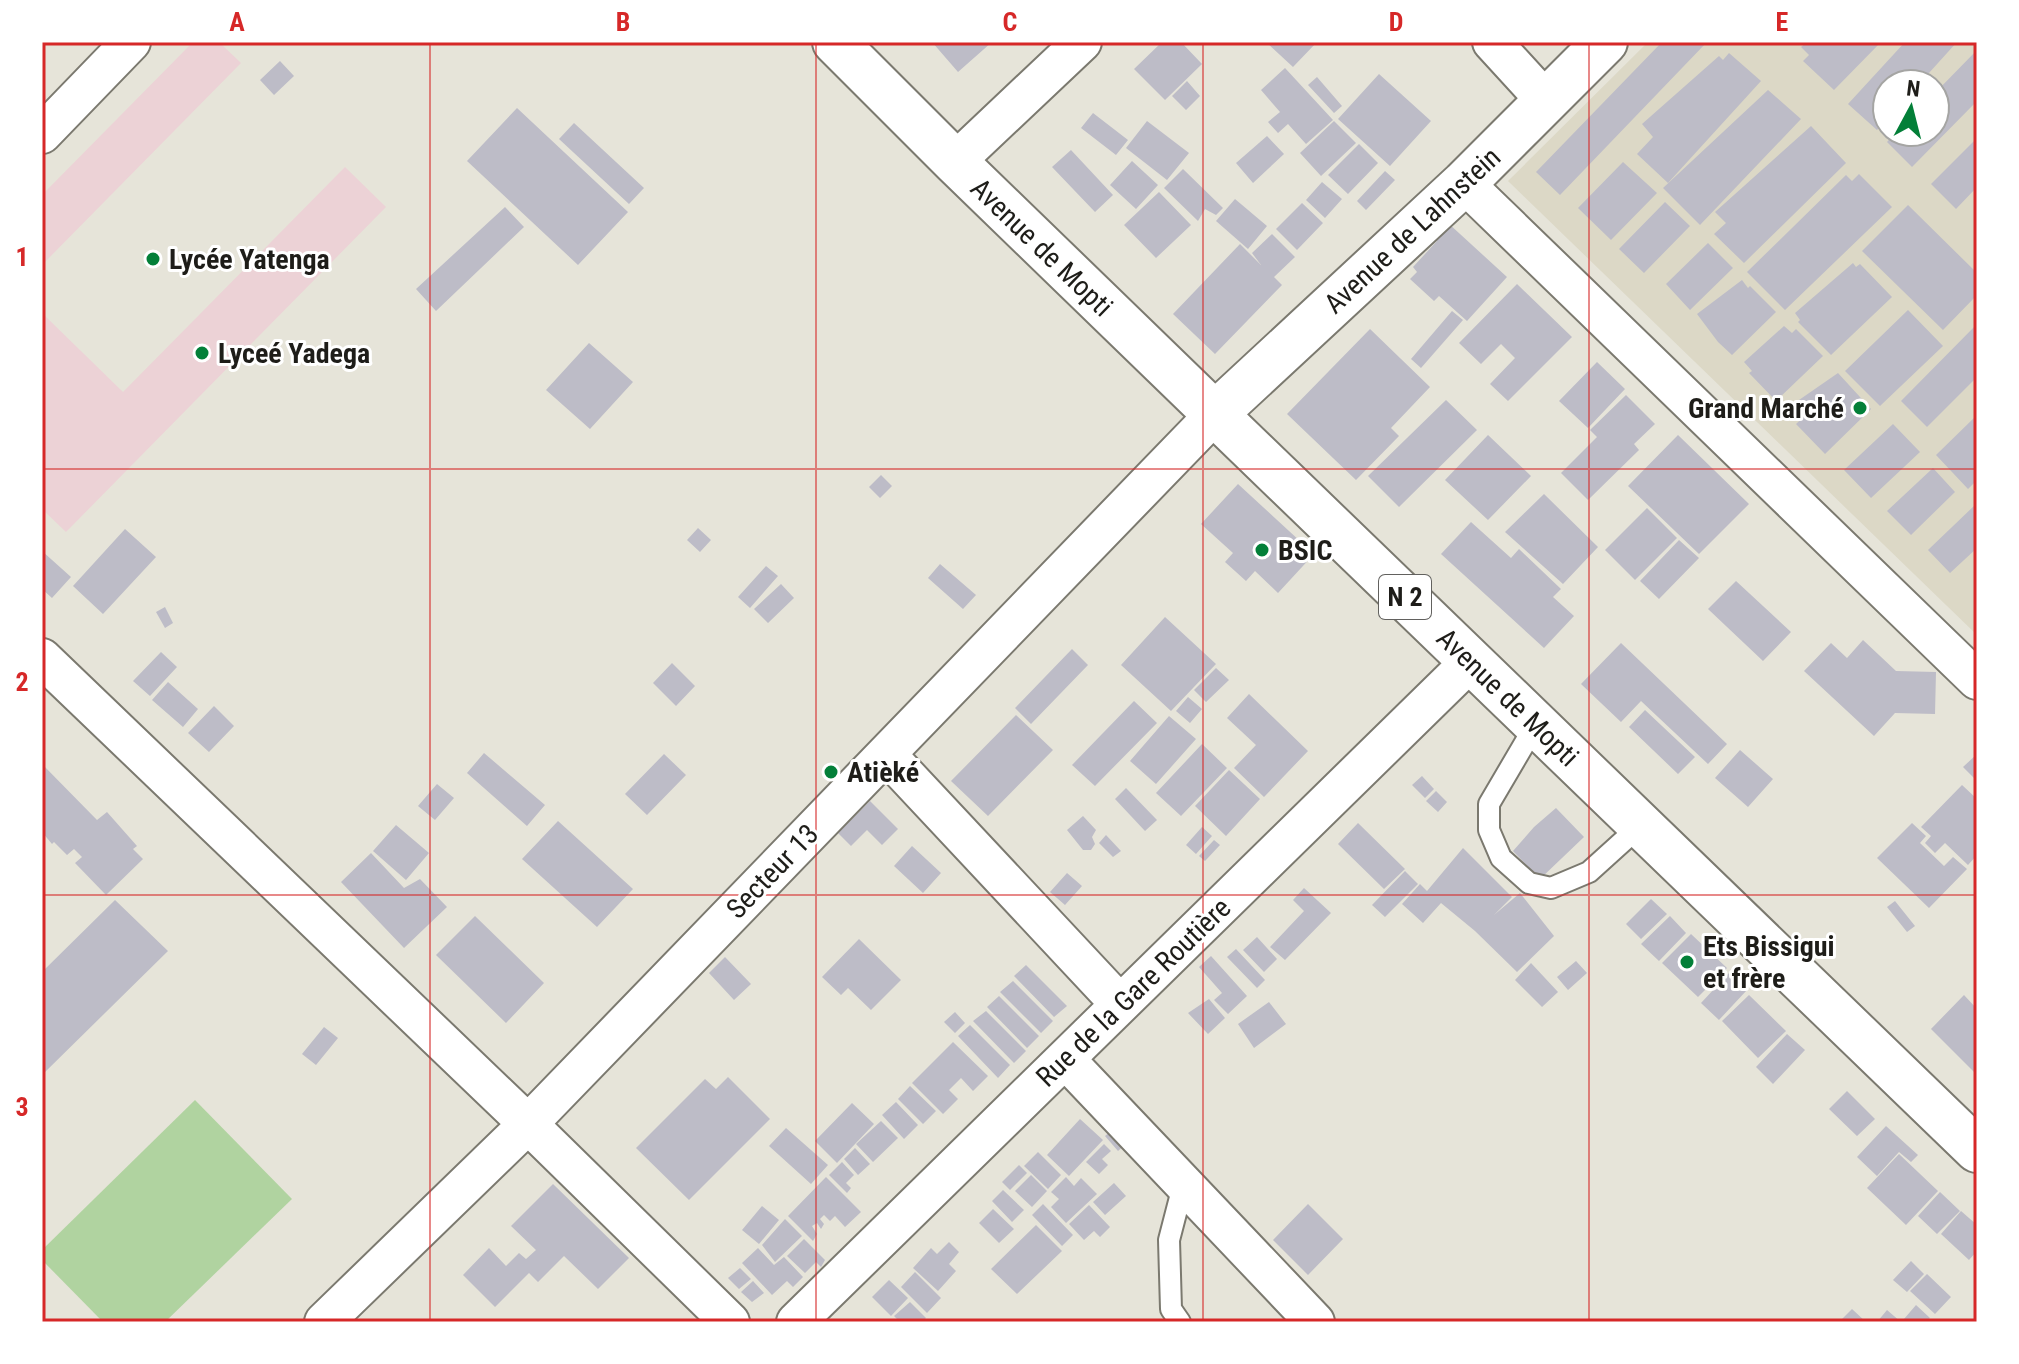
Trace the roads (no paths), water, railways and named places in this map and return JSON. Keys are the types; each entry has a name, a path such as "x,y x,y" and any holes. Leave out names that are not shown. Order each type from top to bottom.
{"main road":[{"name":"Avenue de Mopti","path":"835,42 955,162 1977,1150"},
{"name":"Avenue de Lahnstein","path":"1215,414 1464,183 1605,42"}],"street":[{"path":"42,134 131,42"},
{"path":"955,162 1082,42"},
{"path":"1492,42 1547,102"},
{"path":"1464,183 1977,680"},
{"name":"Secteur 13","path":"324,1322 528,1124 1215,414"},
{"path":"42,658 730,1322"},
{"name":"Rue de la Gare Routière","path":"796,1322 1471,661"},
{"path":"886,754 1120,1004"},
{"path":"1065,1059 1315,1322"}],"lane":[{"path":"1536,724 1489,804 1489,830 1501,858 1529,883 1551,888 1589,872 1641,825"},
{"path":"1180,1322 1171,1309 1169,1240 1184,1182"}],"place":[{"name":"Lycée Yatenga","path":"153,259"},
{"name":"Lyceé Yadega","path":"202,353"},
{"name":"Grand Marché","path":"1860,408"},
{"name":"BSIC","path":"1262,550"},
{"name":"Atièké","path":"831,772"},
{"name":"Ets Bissigui et frère","path":"1687,962"}]}
